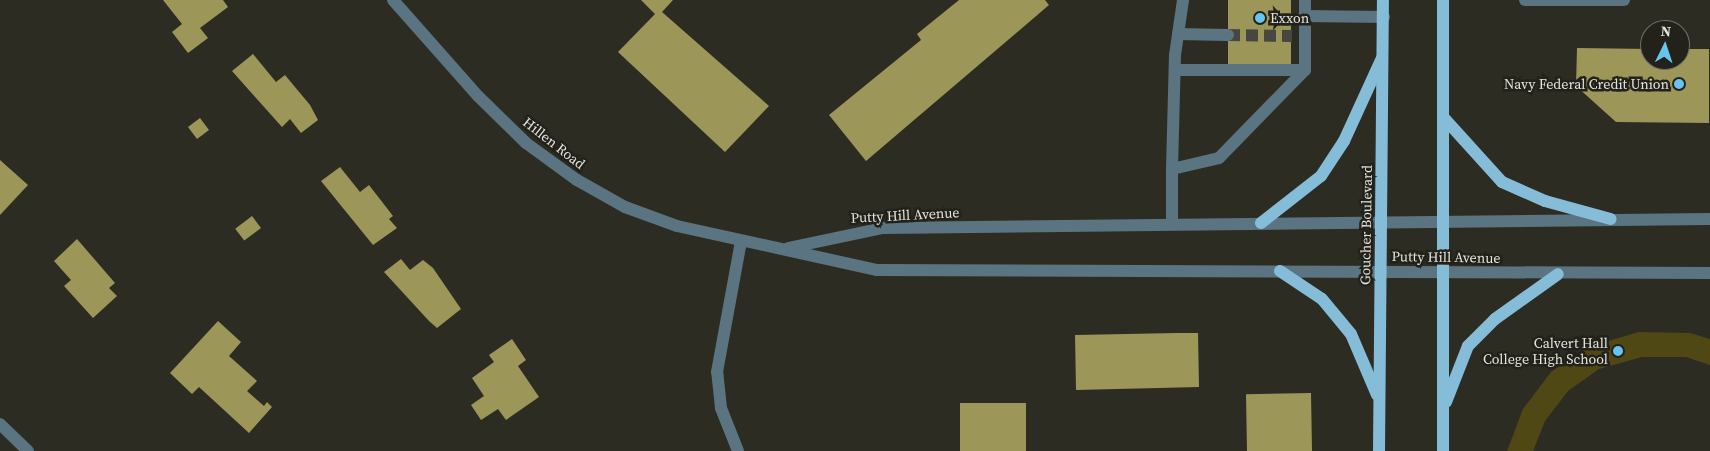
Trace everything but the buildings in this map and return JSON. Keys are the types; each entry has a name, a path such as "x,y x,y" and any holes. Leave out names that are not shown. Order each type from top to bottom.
{"main road":[{"name":"Goucher Boulevard","path":"1379,451 1383,0"},
{"path":"1443,0 1443,451"},
{"path":"1261,223 1321,176 1344,141 1384,53"},
{"path":"1444,118 1502,182 1545,201 1611,219"},
{"path":"1280,271 1322,299 1351,334 1379,400"},
{"path":"1444,409 1468,346 1495,319 1558,274"}],"street":[{"name":"Hillen Road","path":"393,0 478,96 526,143 576,180 625,207 677,226 741,241 788,248"},
{"path":"1172,223 1174,70 1183,0"},
{"path":"1304,0 1304,16 1298,36 1304,70"},
{"path":"1525,0 1624,0"},
{"path":"1304,16 1384,18"},
{"path":"1178,34 1228,35"},
{"path":"1174,70 1304,70"},
{"path":"1172,169 1219,158 1304,70"},
{"name":"Putty Hill Avenue","path":"788,248 883,228 1172,223 1710,219"},
{"path":"738,451 721,408 717,372 741,241"},
{"name":"Putty Hill Avenue","path":"788,248 877,270 1380,271 1558,274 1710,273"},
{"path":"0,424 28,451"}],"shaded area":[{"path":"1639,332 1690,333 1710,339 1710,365 1686,357 1642,357 1599,369 1568,391 1545,421 1533,451 1507,451 1523,409 1551,372 1588,347"}],"tunnel":[{"path":"1228,35 1292,36"}],"place":[{"name":"Exxon","path":"1260,18"},
{"name":"Navy Federal Credit Union","path":"1679,84"},
{"name":"Calvert Hall College High School","path":"1618,351"}]}
